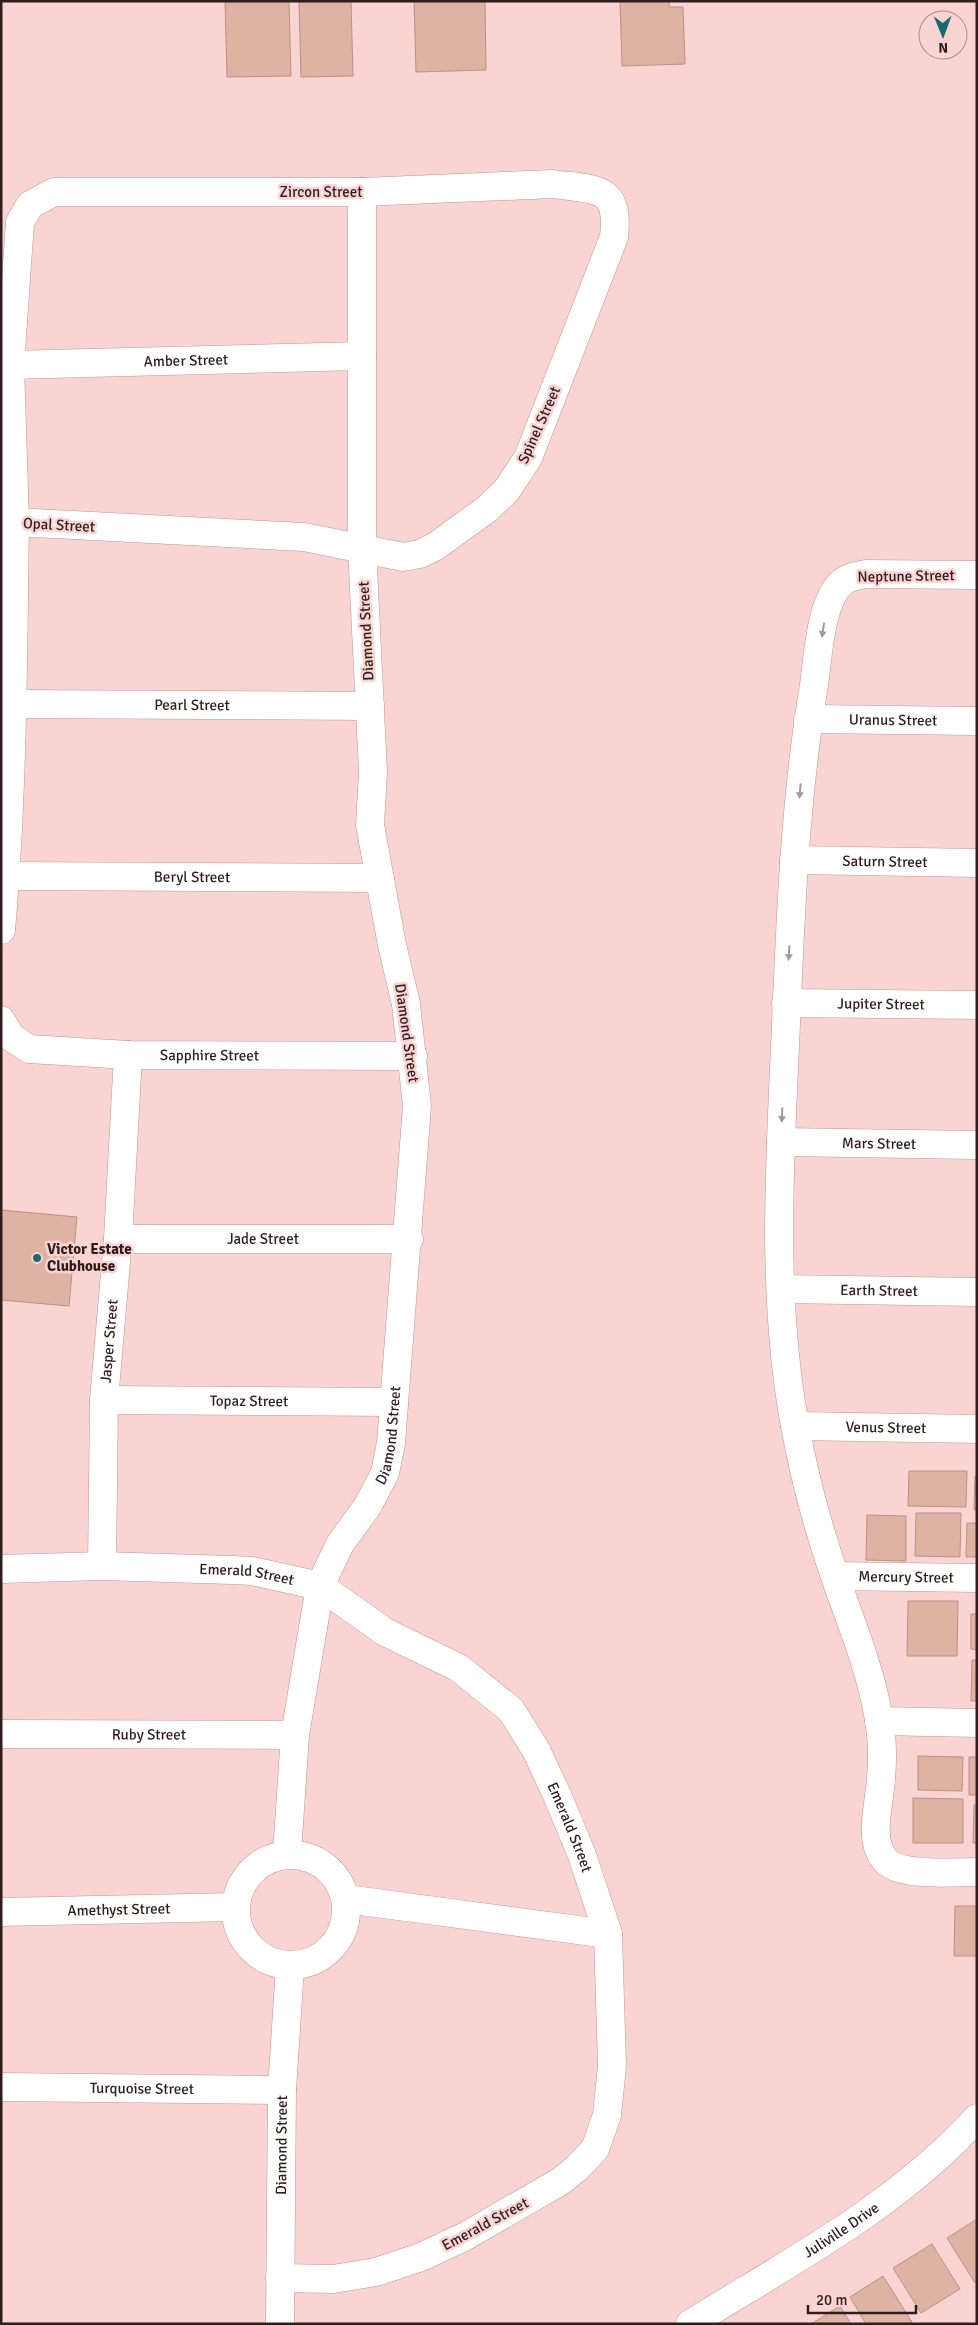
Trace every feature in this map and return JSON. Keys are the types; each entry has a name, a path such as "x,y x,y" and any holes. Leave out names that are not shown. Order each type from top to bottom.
{"street":[{"name":"Zircon Street","path":"30,205 54,192 362,192 553,184 596,190 606,194 612,200"},
{"name":"Diamond Street","path":"287,1854 295,1735 320,1586 340,1544 368,1507 385,1473 391,1443 409,1239 417,1106 406,1004 392,945 370,825 373,772 362,548 362,192"},
{"name":"Spinel Street","path":"362,548 403,557 420,554 459,530 506,491 528,458 602,273 614,237 616,218 612,200"},
{"name":"Opal Street","path":"30,205 20,222 10,365 15,522 304,537 362,548"},
{"name":"Amber Street","path":"10,365 362,356"},
{"path":"1,930 6,876 13,704 15,522"},
{"name":"Neptune Street","path":"808,719 825,617 830,599 838,584 851,576 866,574 977,575"},
{"name":"Pearl Street","path":"13,704 370,706"},
{"path":"808,719 794,860 781,1142 781,1289 787,1366 795,1426 820,1531 834,1576 867,1666 879,1721 882,1777 876,1829 879,1849 886,1861 897,1868 909,1871 977,1872"},
{"name":"Uranus Street","path":"808,719 977,721"},
{"name":"Saturn Street","path":"794,860 977,863"},
{"name":"Beryl Street","path":"6,876 380,878"},
{"name":"Jupiter Street","path":"786,1003 977,1005"},
{"name":"Sapphire Street","path":"6,1029 29,1049 128,1055 412,1056"},
{"name":"Jasper Street","path":"102,1566 104,1400 118,1239 128,1055"},
{"name":"Mars Street","path":"781,1142 977,1145"},
{"name":"Jade Street","path":"118,1239 409,1239"},
{"name":"Earth Street","path":"781,1289 977,1292"},
{"name":"Topaz Street","path":"104,1400 394,1402"},
{"name":"Venus Street","path":"795,1426 977,1429"},
{"name":"Emerald Street","path":"1,1569 102,1566 252,1572 320,1586 384,1632 459,1668 511,1710 536,1750 582,1855 608,1934 612,2066 606,2115 595,2149 561,2181 472,2233 421,2257 376,2272 342,2278 280,2278"},
{"name":"Mercury Street","path":"834,1576 977,1578"},
{"path":"879,1721 977,1723"},
{"name":"Ruby Street","path":"1,1734 295,1735"},
{"path":"287,1854 308,1857 325,1866 339,1880 346,1899 346,1924 334,1946 314,1961 290,1966 268,1961 250,1948 238,1929 235,1907 240,1887 251,1871 268,1860 287,1854"},
{"path":"346,1899 608,1934"},
{"name":"Amethyst Street","path":"1,1912 235,1907"},
{"name":"Diamond Street","path":"280,2324 282,2090 290,1966"},
{"name":"Turquoise Street","path":"1,2087 282,2090"},
{"name":"Juliville Drive","path":"690,2324 855,2223 909,2181 977,2118"}],"building":[{"path":"225,1 289,1 291,76 227,77"},
{"path":"299,1 351,1 353,76 301,77"},
{"path":"414,1 485,1 486,70 416,72"},
{"path":"620,1 669,1 669,7 683,7 685,64 622,66"},
{"name":"Victor Estate Clubhouse","path":"1,1210 77,1217 69,1306 1,1300"},
{"path":"909,1471 967,1471 966,1507 908,1506"},
{"path":"975,1476 977,1476 977,1510 974,1510"},
{"path":"916,1513 961,1513 960,1557 915,1556"},
{"path":"867,1515 906,1516 906,1561 866,1560"},
{"path":"967,1523 977,1523 977,1557 966,1557"},
{"path":"908,1601 958,1601 957,1656 907,1656"},
{"path":"971,1614 977,1614 977,1650 971,1649"},
{"path":"972,1660 977,1660 977,1701 971,1701"},
{"path":"918,1756 963,1757 962,1791 918,1790"},
{"path":"969,1757 977,1757 977,1795 969,1795"},
{"path":"913,1798 963,1799 963,1843 913,1843"},
{"path":"974,1805 977,1805 977,1843 973,1843"},
{"path":"955,1906 977,1906 977,1956 954,1956"},
{"path":"977,2219 977,2281 975,2283 947,2238"},
{"path":"932,2244 960,2289 921,2313 893,2268"},
{"path":"883,2276 912,2322 909,2324 866,2324 850,2297"},
{"path":"840,2306 851,2324 811,2324"}],"place":[{"name":"Victor Estate Clubhouse","path":"37,1258"}]}
